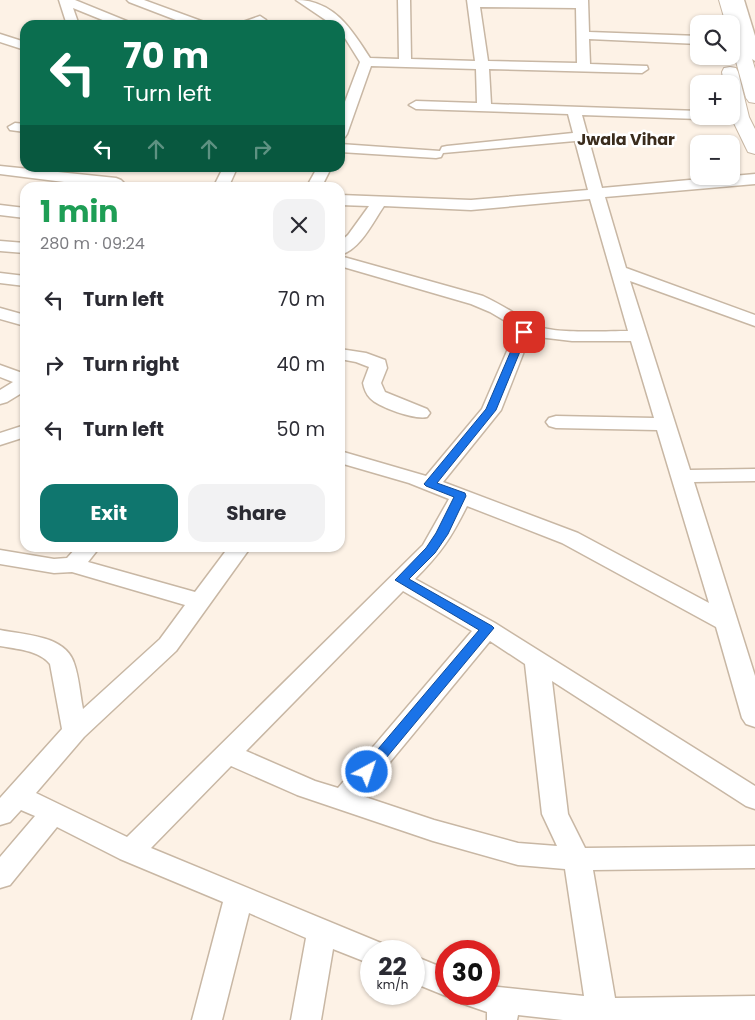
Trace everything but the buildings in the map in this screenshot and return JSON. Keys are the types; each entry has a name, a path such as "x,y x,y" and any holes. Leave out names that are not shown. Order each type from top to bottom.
{"main road":[{"path":"714,0 730,15"},
{"path":"727,0 734,15"},
{"path":"740,31 755,98"},
{"path":"738,125 755,148"}],"street":[{"path":"65,0 71,20"},
{"path":"65,0 113,20"},
{"path":"133,0 187,20"},
{"path":"302,0 334,20"},
{"path":"404,0 405,62"},
{"path":"738,0 738,15"},
{"path":"484,108 482,64 474,2 582,3 584,68"},
{"path":"740,26 755,57"},
{"path":"345,28 375,62 642,69"},
{"path":"583,35 690,40"},
{"path":"0,38 20,44"},
{"path":"345,120 358,83 375,62"},
{"path":"345,83 358,83"},
{"path":"416,105 690,115"},
{"path":"574,111 595,193 728,623 755,718"},
{"path":"345,148 441,152 581,136"},
{"path":"0,170 88,182"},
{"path":"345,200 477,205 755,179"},
{"path":"345,247 354,238 379,202"},
{"path":"0,210 20,212"},
{"path":"0,246 20,248"},
{"path":"345,252 496,308 529,332 553,335 638,336"},
{"path":"619,272 755,321"},
{"path":"0,278 20,280"},
{"path":"0,314 20,320"},
{"path":"130,851 431,550 442,534 437,487 491,410 529,332"},
{"path":"345,355 360,357 378,364 372,383 377,395 392,403 420,413"},
{"path":"0,371 20,380"},
{"path":"0,398 20,385"},
{"path":"556,422 665,424"},
{"path":"0,440 20,433"},
{"path":"345,459 437,487 570,538 728,623"},
{"path":"681,476 755,474"},
{"path":"73,565 84,552"},
{"path":"0,815 75,731 168,645 236,552"},
{"path":"0,557 54,566 73,565 199,601"},
{"path":"401,580 487,628 537,662 755,799"},
{"path":"343,800 487,628"},
{"path":"0,638 41,646 55,653 62,662 75,731"},
{"path":"537,662 555,814 577,859 602,1012"},
{"path":"228,754 306,788 432,830 518,854 577,859 755,857"},
{"path":"18,796 130,851 360,947"},
{"path":"0,877 53,813"},
{"path":"0,851 32,838"},
{"path":"207,1020 238,896"},
{"path":"306,1020 322,931"},
{"path":"502,1010 693,1015 755,1009"}],"district":[{"name":"Jwala Vihar","path":"626,139"}],"route":[{"path":"367,772 487,628 401,580 431,550 442,534 461,496 430,484 491,410 524,332"}]}
